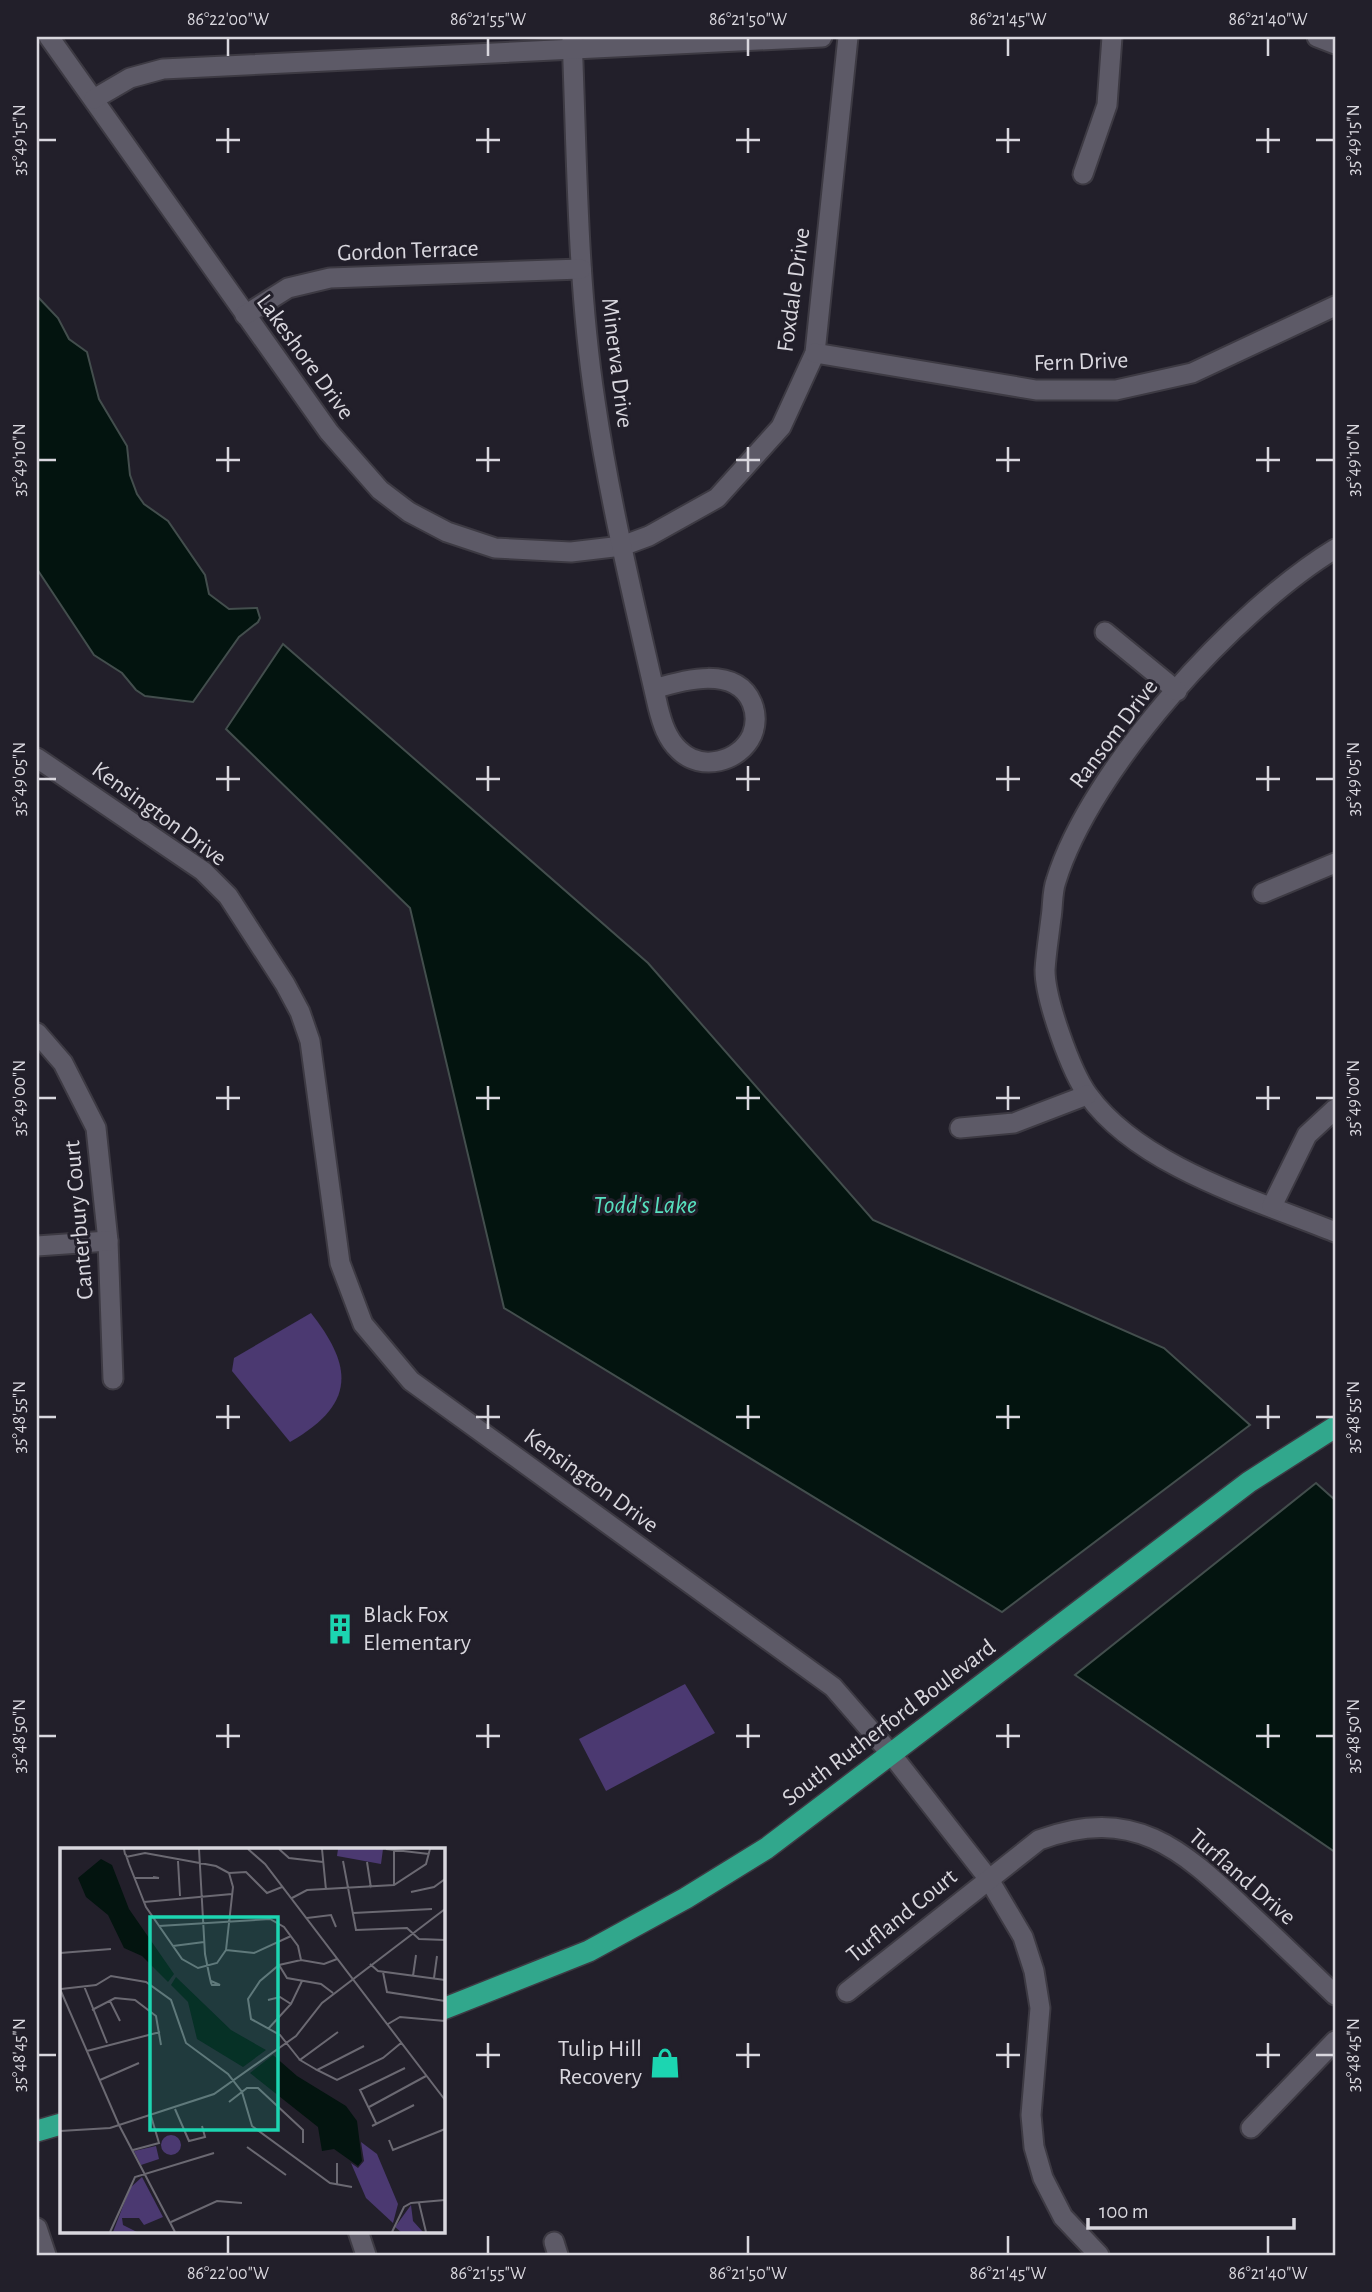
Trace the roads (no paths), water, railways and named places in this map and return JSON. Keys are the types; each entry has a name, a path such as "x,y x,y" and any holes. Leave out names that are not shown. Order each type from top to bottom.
{"highway":[{"name":"South Rutherford Boulevard","path":"444,2009 589,1951 686,1898 766,1848 1249,1482 1335,1427"},
{"path":"37,2131 60,2124"}],"street":[{"name":"Lakeshore Drive","path":"49,37 345,454 380,489 410,512 459,537 504,550 571,552 622,546"},
{"path":"93,99 130,78 163,69 572,42 822,37"},
{"name":"Foxdale Drive","path":"622,546 649,536 717,498 781,427 815,353 848,37"},
{"path":"1083,174 1107,105 1112,37"},
{"path":"1317,37 1335,44"},
{"name":"Minerva Drive","path":"572,42 582,269 594,401 622,546 654,689 669,737 678,750 691,759 707,763 724,760 742,747 752,735 755,719 753,706 747,694 734,685 719,679 701,678 654,689"},
{"name":"Gordon Terrace","path":"244,315 288,288 330,278 582,269"},
{"name":"Fern Drive","path":"815,353 1036,390 1116,390 1192,373 1335,306"},
{"name":"Ransom Drive","path":"1335,549 1306,567 1231,632 1177,691 1094,796 1055,881 1045,972 1059,1034 1087,1095 1136,1142 1202,1180 1335,1232"},
{"path":"1105,632 1177,691"},
{"name":"Kensington Drive","path":"37,758 203,871 228,896 285,984 300,1012 310,1041 340,1263 363,1324 384,1353 411,1381 833,1686 892,1755 988,1878 1023,1937 1034,1971 1040,2008 1031,2115 1037,2158 1043,2178 1063,2217 1098,2255"},
{"path":"1263,893 1335,863"},
{"name":"Canterbury Court","path":"37,1034 63,1063 96,1128 108,1241 113,1379"},
{"path":"960,1128 1014,1123 1087,1095"},
{"path":"1272,1206 1307,1135 1335,1109"},
{"path":"37,1246 108,1241"},
{"name":"Turfland Drive","path":"988,1878 1039,1840 1065,1830 1102,1827 1135,1832 1165,1843 1196,1863 1335,1995"},
{"name":"Turfland Court","path":"847,1992 988,1878"},
{"path":"1251,2128 1335,2040"},
{"path":"37,2228 46,2255"},
{"path":"358,2232 366,2255"}],"water":[{"path":"37,296 58,318 69,339 87,352 99,399 127,446 130,475 144,504 168,521 205,575 209,594 229,609 257,608 260,618 258,622 239,637 193,702 145,696 136,690 122,673 94,655 37,569"},
{"name":"Todd's Lake","path":"283,644 648,963 873,1220 1164,1348 1250,1425 1002,1612 504,1308 410,908 226,729"},
{"path":"1316,1483 1335,1500 1335,1852 1075,1675"}],"place":[{"name":"Black Fox Elementary","path":"340,1629"},
{"name":"Tulip Hill Recovery","path":"665,2063"}]}
